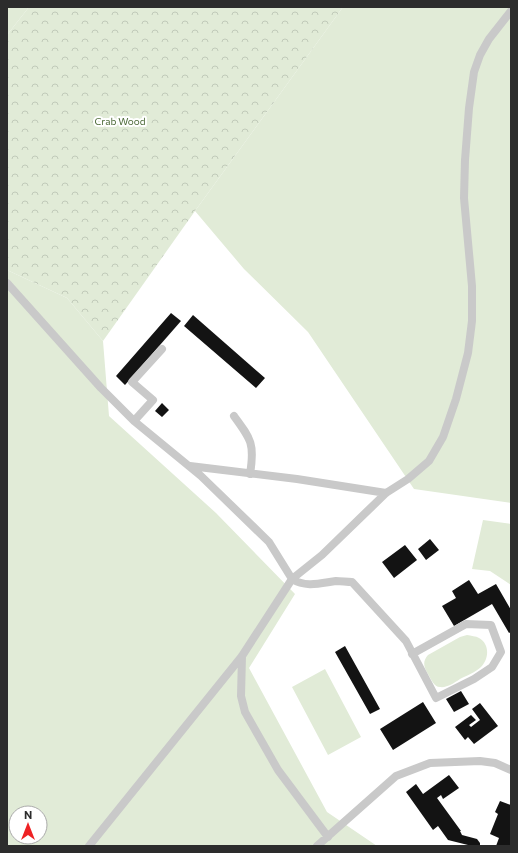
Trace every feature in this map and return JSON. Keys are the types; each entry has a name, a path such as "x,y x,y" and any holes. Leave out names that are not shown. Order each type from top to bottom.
{"lane":[{"path":"89,846 242,656 292,579 322,555 386,493 408,479 429,462 443,437 456,399 468,353 472,321 472,286 464,198 469,108 474,72 480,55 489,39 511,11"},
{"path":"7,283 101,388 134,421 190,466 269,542 292,579 298,582 316,585 338,581 352,582 406,641 412,654 436,698 474,679 492,667 501,652 491,625 466,624 412,654"},
{"path":"134,421 153,400 132,382 162,349"},
{"path":"234,416 247,434 253,450 250,474"},
{"path":"190,466 297,479 386,493"},
{"path":"242,656 241,696 245,712 278,770 328,837"},
{"path":"317,846 396,776 430,763 480,761 495,763 511,770"}],"green space":[{"path":"7,7 29,7 7,35"},
{"name":"Crab Wood","path":"29,7 343,7 103,341 67,298 7,270 7,35"},
{"path":"343,7 511,7 511,503 414,489 308,332 244,269 195,211"},
{"path":"7,270 67,298 103,341 109,416 216,513 295,594 249,668 327,812 377,846 7,846"},
{"path":"483,520 511,524 511,585 490,571 472,569"},
{"path":"467,635 478,637 485,644 487,648 487,656 484,664 476,671 450,685 445,687 436,686 425,669 424,662 426,658 428,655 460,637"},
{"path":"325,669 361,737 328,755 292,687"}],"building":[{"path":"171,313 181,321 125,385 116,376"},
{"path":"193,315 265,378 256,388 184,326"},
{"path":"162,403 169,410 162,417 155,411"},
{"path":"430,539 439,550 426,560 418,549"},
{"path":"405,545 417,560 394,578 382,562"},
{"path":"469,580 478,594 496,584 511,610 511,632 509,633 492,604 454,626 442,606 456,598 452,591"},
{"path":"345,646 380,709 370,714 335,652"},
{"path":"461,691 469,704 454,712 446,699"},
{"path":"423,702 436,723 393,750 380,729"},
{"path":"480,703 498,726 474,744 468,737 465,740 455,727 471,715 476,720 469,725 471,727 480,720 472,709"},
{"path":"449,775 459,788 443,799 441,795 437,798 461,831 462,835 477,839 480,846 472,846 448,840 438,826 433,830 406,792 416,784 423,794"},
{"path":"500,801 511,805 511,846 496,846 499,838 490,834 498,814 495,812"}]}
